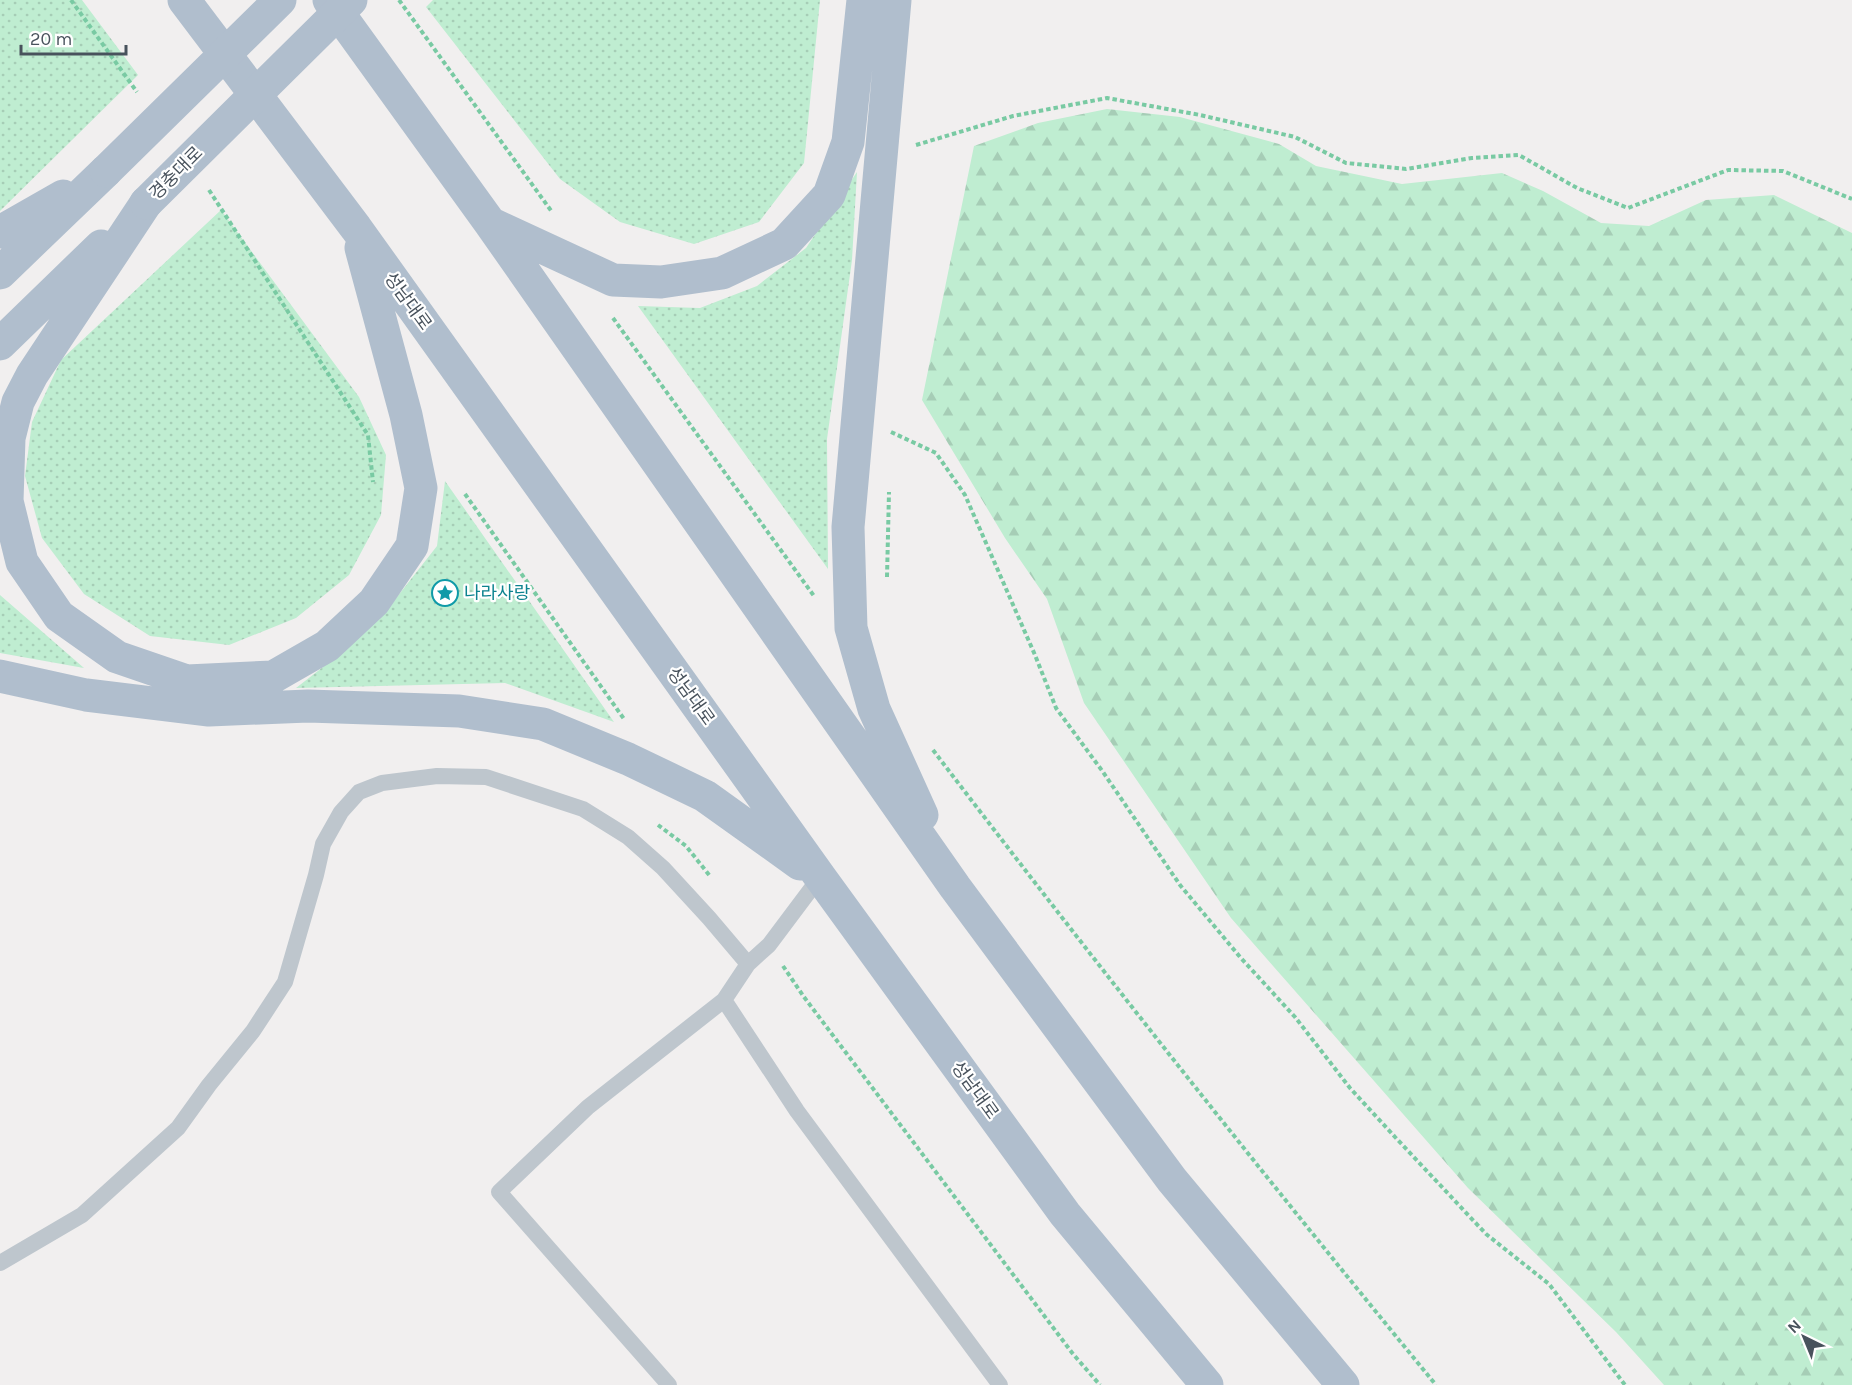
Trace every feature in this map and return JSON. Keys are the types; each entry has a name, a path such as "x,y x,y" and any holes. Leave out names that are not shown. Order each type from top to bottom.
{"main road":[{"name":"성남대로","path":"184,0 356,228 820,877 1065,1214 1207,1385"},
{"path":"0,273 280,0"},
{"path":"329,0 490,223 955,887 1172,1180 1344,1385"},
{"name":"경충대로","path":"0,344 351,0"},
{"path":"490,223 613,280 661,282 722,273 784,243 829,195 848,142 863,0"},
{"path":"895,0 848,527 851,628 874,709 955,887"},
{"path":"0,232 106,171"},
{"path":"146,203 32,375 18,402 9,438 7,501 22,562 59,616 117,657 187,681 273,676 327,646 375,602 412,546 421,488 406,415 356,228"},
{"path":"0,676 86,695 209,710 309,706 459,711 543,724 628,759 705,796 820,877"}],"lane":[{"path":"0,1263 82,1215 178,1128 253,1031 285,982 323,844 341,812 359,792 382,783 437,776 486,777 583,808 628,837 663,868 710,918 747,964"},
{"path":"669,1385 499,1192 588,1107 724,1000 747,964 769,945 820,877"},
{"path":"724,1000 797,1111 1000,1385"}],"path":[{"path":"71,0 141,97"},
{"path":"399,0 473,100 549,209 558,216"},
{"path":"881,155 1013,116 1107,98 1200,115 1295,137 1347,163 1406,169 1472,158 1519,155 1577,188 1628,208 1728,170 1783,171 1852,199"},
{"path":"204,184 368,435 373,482"},
{"path":"613,318 815,597"},
{"path":"890,443 890,431 936,453 964,495 1056,708 1103,772 1179,885 1295,1017 1350,1088 1395,1137 1486,1234 1549,1284 1625,1385"},
{"path":"887,586 889,491"},
{"path":"465,494 625,720"},
{"path":"928,744 1097,964 1306,1227 1436,1385"},
{"path":"649,818 686,846 713,880"},
{"path":"769,945 804,997 1066,1344 1100,1385"}],"green space":[{"path":"0,0 82,0 138,75 0,211"},
{"path":"433,0 820,0 804,163 759,222 694,244 620,222 560,179 426,7"},
{"path":"1107,109 1180,117 1279,144 1316,166 1402,184 1502,173 1543,191 1601,223 1649,226 1706,200 1774,195 1852,233 1852,1385 1664,1385 1616,1332 1468,1188 1231,918 1084,703 1047,599 1005,538 922,400 974,146 1038,123"},
{"path":"857,172 852,260 827,439 828,569 638,306 700,308 757,286 806,248"},
{"path":"221,210 359,397 386,455 381,515 349,575 296,618 229,645 150,636 84,594 42,538 25,476 32,422 61,360"},
{"path":"445,481 614,722 505,683 296,688 341,653 393,602 437,546"},
{"path":"0,595 84,668 0,653"}],"place":[{"name":"나라사랑","path":"445,593"}]}
